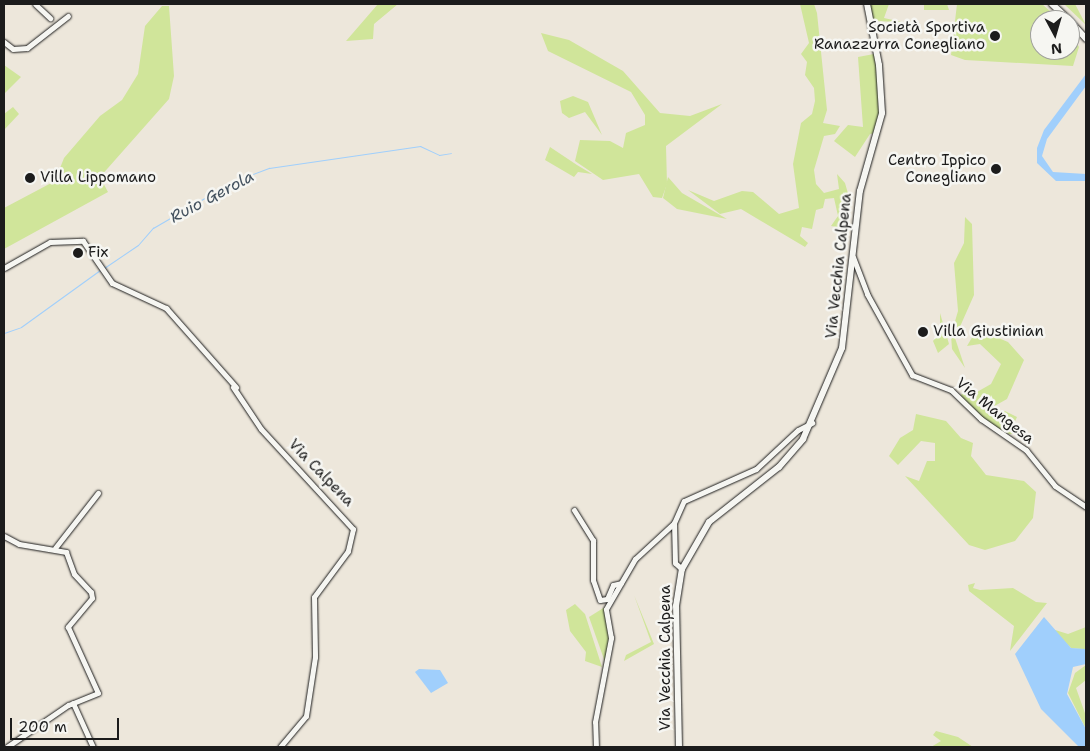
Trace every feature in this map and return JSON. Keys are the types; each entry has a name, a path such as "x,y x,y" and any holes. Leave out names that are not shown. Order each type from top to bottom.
{"main road":[{"name":"Via Vecchia Calpena","path":"678,747 676,606 682,569 709,522 794,452 812,423 842,348 860,191 879,133 883,100 867,4"}],"street":[{"path":"35,4 50,18"},
{"path":"4,42 14,49 27,48 68,16"},
{"name":"Via Calpena","path":"4,268 50,242 76,239 89,246 117,287 166,308 235,387 261,429 353,528 348,551 314,597 314,657 306,716 280,747"},
{"name":"Via Mangesa","path":"853,256 866,294 912,375 951,390 981,420 1026,450 1055,486 1086,507"},
{"path":"596,747 596,713 612,638 606,611 620,582 635,559 674,523 687,498 756,469 798,430 812,423"},
{"path":"756,469 763,479"},
{"path":"55,548 98,493"},
{"path":"574,510 593,540 593,580 600,600 606,599 613,585 620,582"},
{"path":"674,523 675,563 682,569"},
{"path":"4,536 24,546 55,548 68,555 74,574 92,595 68,627 98,693 72,703 7,747"},
{"path":"72,703 93,747"}],"green space":[{"path":"378,4 398,4 374,24 373,39 346,41"},
{"path":"800,4 814,4 817,13 827,110 823,123 840,126 835,134 824,136 814,170 816,184 824,193 839,189 837,174 845,183 851,204 841,250 843,228 831,226 838,216 834,198 825,199 823,208 816,210 812,229 802,227 800,236 808,243 805,247 741,209 720,214 688,190 714,201 742,191 753,192 779,214 799,208 793,164 801,123 812,114 815,101 814,88 805,75 807,62 801,54 809,43"},
{"path":"869,4 889,4 884,18 902,22 872,21"},
{"path":"924,4 947,4 949,10 924,10"},
{"name":"Società Sportiva Ranazzurra Conegliano","path":"957,4 1042,4 1049,10 1030,10 1030,60 1075,60 1073,66 965,60 951,55"},
{"path":"1064,4 1075,4 1078,10 1070,10"},
{"path":"162,6 169,6 174,76 169,99 100,177 108,192 4,249 4,208 55,181 64,158 100,116 122,100 138,74 145,26"},
{"path":"1080,14 1086,25 1080,19"},
{"path":"541,33 569,40 623,71 660,113 690,116 722,104 666,146 667,184 662,198 653,197 639,174 603,180 575,161 580,140 610,141 623,148 626,133 645,125 645,115 631,92 548,51"},
{"path":"874,54 881,100 876,133 870,134 855,157 834,141 848,125 863,127 858,57"},
{"path":"4,65 21,77 4,94"},
{"path":"573,96 588,102 602,135 585,112 569,118 562,113 560,101"},
{"path":"13,107 19,114 4,130 4,114"},
{"path":"550,147 592,174 578,172 574,177 545,160"},
{"path":"668,177 682,193 727,219 677,209 663,198"},
{"path":"965,217 972,224 974,295 955,338 965,368 952,349 951,335 958,311 954,263 964,243"},
{"path":"940,313 949,344 938,353 933,341 940,332"},
{"path":"977,329 1008,342 1024,360 1007,399 991,408 999,415 1005,411 1017,417 1012,428 1019,434 1009,434 990,425 960,396 969,387 977,392 991,384 1001,364 980,344 967,346"},
{"path":"916,414 946,421 961,438 973,443 971,456 986,475 1024,481 1036,492 1033,518 1015,541 985,550 969,545 905,476 919,481 927,461 935,461 935,443 921,441 898,465 889,456 900,438 913,430"},
{"path":"975,583 973,588 980,590 1013,588 1036,602 1047,603 1010,651 1014,626 969,591 968,585"},
{"path":"634,595 654,644 624,661 626,655 651,642"},
{"path":"575,604 585,614 602,667 585,661 586,652 570,631 566,610"},
{"path":"605,607 611,631 605,662 589,617"},
{"path":"1086,627 1086,649 1071,648 1052,629 1068,634"},
{"path":"1086,665 1086,680 1076,688 1086,716 1086,729 1068,693 1075,673"},
{"path":"936,731 958,737 973,747 931,747 941,741 933,735"}],"water":[{"path":"1086,74 1086,86 1047,139 1042,156 1053,172 1086,174 1086,181 1056,181 1037,163 1037,148 1044,130"},
{"path":"1044,617 1071,648 1086,649 1086,664 1073,667 1067,694 1086,729 1086,747 1079,747 1041,709 1015,654"},
{"path":"419,669 440,670 448,683 431,693 415,672"}],"waterway":[{"name":"Ruio Gerola","path":"104,268 138,245 153,228 232,182 269,168 420,146 439,155 451,153"},
{"name":"Ruio Gerola","path":"4,333 21,327 100,270"}],"place":[{"name":"Società Sportiva Ranazzurra Conegliano","path":"995,36"},
{"name":"Centro Ippico Conegliano","path":"996,169"},
{"name":"Villa Lippomano","path":"30,178"},
{"name":"Fix","path":"78,253"},
{"name":"Villa Giustinian","path":"923,332"}]}
